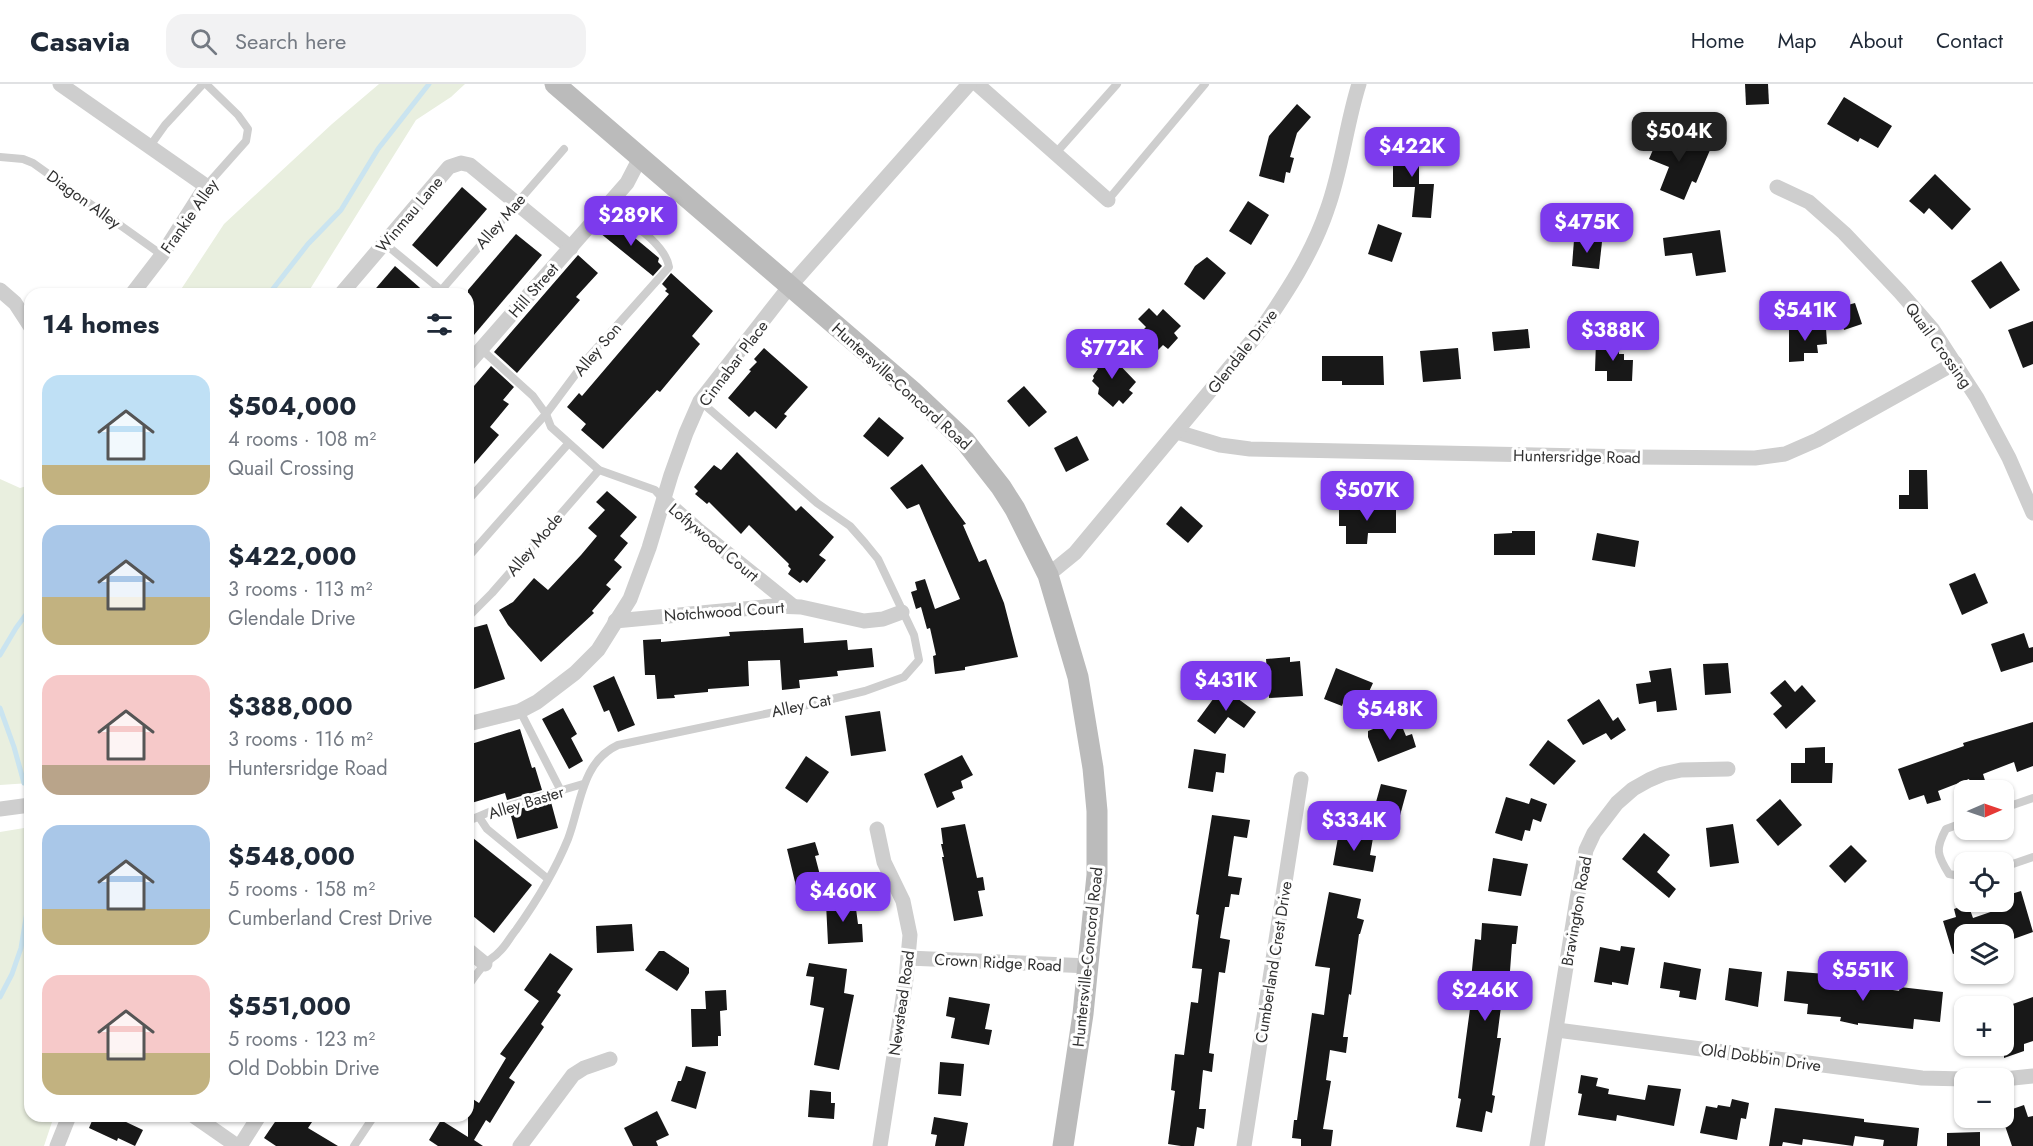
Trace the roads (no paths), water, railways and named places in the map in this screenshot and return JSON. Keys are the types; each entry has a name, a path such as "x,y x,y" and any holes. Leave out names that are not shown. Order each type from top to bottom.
{"main road":[{"name":"Huntersville-Concord Road","path":"555,84 912,391 965,441 1001,487 1048,575 1078,678 1093,768 1096,811 1097,875 1089,966 1063,1146"}],"street":[{"path":"60,84 206,186"},
{"name":"Cinnabar Place","path":"474,722 520,711 537,702 576,673 598,650 630,599 686,433 700,401 790,286 969,84"},
{"path":"977,84 1108,200"},
{"name":"Glendale Drive","path":"1048,575 1075,553 1260,331 1286,294 1308,257 1328,209 1359,84"},
{"name":"Hill Street","path":"474,357 627,183 640,158"},
{"name":"Winmau Lane","path":"346,288 448,167 461,163 470,165 571,248"},
{"name":"Frankie Alley","path":"137,288 162,255 206,186"},
{"name":"Quail Crossing","path":"1777,187 1809,202 1844,233 1933,330 1977,398 2009,458 2033,513"},
{"path":"0,290 15,303 24,317"},
{"name":"Huntersridge Road","path":"1177,432 1220,445 1250,449 1755,458 1785,454 1817,440 1955,363"},
{"name":"Loftywood Court","path":"664,500 793,606"},
{"name":"Notchwood Court","path":"615,621 793,606 864,621 883,619 902,612"},
{"name":"Bravington Road","path":"1537,1146 1577,899 1586,850 1594,833 1617,803 1649,780 1681,770 1728,769"},
{"name":"Cumberland Crest Drive","path":"1244,1146 1301,779"},
{"path":"0,809 24,806"},
{"name":"Newstead Road","path":"877,829 884,862 903,901 910,935 880,1146"},
{"path":"474,955 485,964"},
{"name":"Crown Ridge Road","path":"908,958 1089,966"},
{"name":"Old Dobbin Drive","path":"1557,1029 1922,1078 1954,1079"},
{"path":"520,1146 573,1075 584,1068 610,1059"},
{"path":"2014,1078 2033,1076"},
{"path":"57,1146 67,1122"},
{"path":"203,1122 238,1146 255,1122"}],"lane":[{"path":"150,146 165,125 204,84"},
{"name":"Frankie Alley","path":"204,84 238,115 248,129 246,141 206,186"},
{"path":"1055,154 1117,84"},
{"path":"1108,200 1205,84"},
{"name":"Alley Mae","path":"442,288 564,149"},
{"name":"Diagon Alley","path":"0,157 23,159 33,163 162,255"},
{"name":"Alley Son","path":"474,493 546,414 586,359 669,267 668,259 649,237 608,205"},
{"path":"384,243 435,288"},
{"path":"481,349 533,396 546,414 551,428 599,470 655,490 664,500"},
{"name":"Alley Cat","path":"474,978 485,964 500,952 526,916 548,879 568,840 578,811 583,784 594,764 609,749 618,745 865,691 904,678 919,660 914,635 878,559 850,526 816,503 700,401"},
{"path":"474,550 568,444"},
{"name":"Alley Mode","path":"474,611 599,470"},
{"path":"520,711 561,791"},
{"name":"Alley Baster","path":"474,819 494,810 583,784"},
{"path":"2014,805 2033,798"},
{"path":"479,817 487,829 548,879"},
{"path":"1954,826 1946,829 1939,842 1939,857 1949,874 1954,875"},
{"path":"2014,863 2033,856"},
{"path":"354,1146 370,1122"}],"waterway":[{"path":"274,288 308,244 341,210 378,149 429,84"},
{"path":"0,655 24,617"},
{"path":"0,708 24,783"},
{"path":"0,997 12,974 21,948 24,930"}]}
